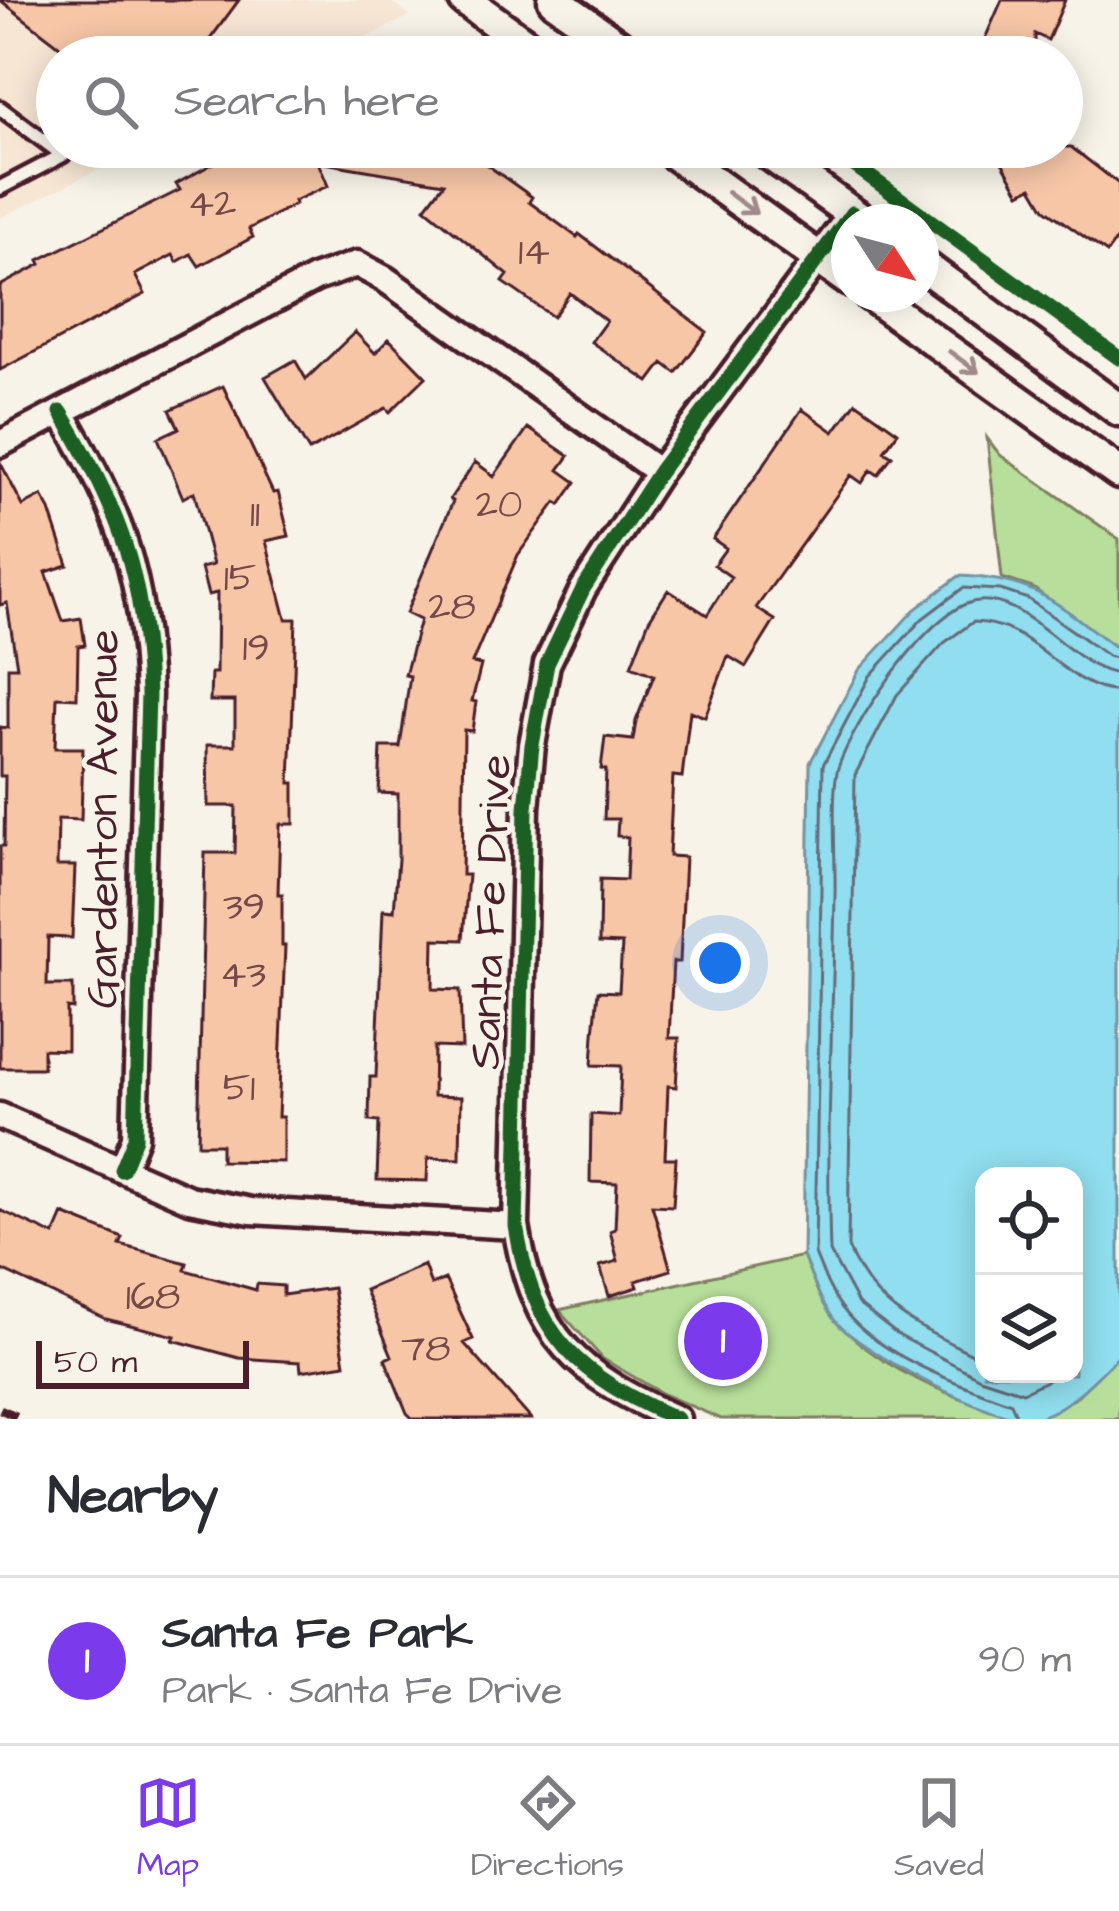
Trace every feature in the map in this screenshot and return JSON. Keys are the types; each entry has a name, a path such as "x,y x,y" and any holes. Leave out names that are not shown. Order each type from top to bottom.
{"street":[{"path":"465,0 514,36"},
{"path":"554,0 605,36"},
{"path":"694,168 831,267"},
{"path":"789,168 840,204"},
{"name":"Santa Fe Drive","path":"677,1419 586,1372 546,1320 524,1276 516,1226 526,808 547,664 583,589 658,472 831,245"},
{"path":"0,444 316,278 357,264 658,472"},
{"path":"939,277 1119,410"},
{"path":"893,312 1119,472"},
{"name":"Gardenton Avenue","path":"61,412 95,469 131,558 146,626 135,1138 122,1170"},
{"path":"0,1116 188,1199 251,1211 516,1226"}],"lane":[{"path":"0,108 36,135"},
{"path":"0,188 38,168"}],"path":[{"path":"833,175 838,168"},
{"path":"860,168 863,172"}],"shaded area":[{"path":"0,0 389,0 410,16 369,36 36,36 36,168 101,168 0,218"}],"green space":[{"path":"987,438 1000,455 1119,539 1119,650 1033,588 1002,578"},
{"path":"803,1256 833,1317 878,1357 950,1394 1025,1419 721,1419 665,1395 603,1359 559,1310"},
{"path":"1119,1355 1119,1419 1032,1419 1074,1399"}],"water":[{"path":"959,576 1029,589 1119,650 1119,1355 1066,1404 1041,1417 1009,1416 957,1397 873,1351 837,1323 803,1256 810,763 859,670 914,610"}],"building":[{"path":"0,0 239,0 212,36 47,36"},
{"path":"1002,0 1065,0 1050,36 986,36"},
{"path":"1083,156 1119,184 1119,236 1107,253 1045,209 1032,187 1020,193 1005,168 1083,168"},
{"path":"205,168 320,168 328,186 294,201 249,229 253,237 199,266 191,254 177,262 173,255 135,275 145,294 0,370 0,286 41,264 39,260 180,190 176,184"},
{"path":"354,168 491,168 532,197 529,202 577,237 579,234 707,332 676,373 663,363 649,382 591,342 606,321 570,293 553,317 503,282 508,275 425,208 444,183"},
{"path":"355,332 375,353 389,339 426,377 390,412 386,408 309,451 265,377 295,360 306,379"},
{"path":"223,386 273,493 278,492 289,536 266,541 286,619 296,619 290,783 294,783 294,824 280,824 278,894 282,894 285,946 278,1117 283,1117 283,1162 221,1161 221,1144 198,1144 205,853 235,853 236,806 208,806 207,745 235,745 235,701 210,701 211,673 216,673 217,593 208,595 201,568 213,565 194,492 183,498 158,438 179,428 170,410"},
{"path":"856,402 898,432 884,451 892,456 878,475 871,470 862,483 851,475 756,608 775,620 746,667 728,656 705,717 690,711 682,777 673,776 669,856 685,857 680,962 673,962 669,1038 679,1038 676,1087 668,1086 665,1158 676,1158 673,1206 652,1205 671,1270 609,1296 600,1266 618,1261 610,1231 615,1229 617,1183 590,1182 591,1114 619,1116 621,1066 592,1065 598,991 619,992 622,944 599,943 600,879 626,880 628,837 617,836 618,819 604,819 606,770 601,769 605,737 633,740 654,675 631,666 649,620 668,590 707,615 731,577 714,565 726,548 713,539 802,409 834,432"},
{"path":"528,428 569,456 559,470 576,482 518,555 472,663 481,665 472,701 476,702 472,731 464,730 462,875 468,875 463,940 434,939 433,989 460,990 462,1048 434,1047 433,1096 461,1097 460,1159 428,1158 427,1181 377,1180 379,1122 369,1121 370,1077 376,1077 383,910 394,911 398,859 398,794 379,793 381,747 400,747 410,676 405,675 420,620 406,613 450,499 475,462 494,476"},
{"path":"0,462 23,506 42,496 50,510 68,565 46,572 63,621 81,618 85,645 78,646 77,698 57,697 55,748 83,748 81,820 58,819 57,866 75,866 72,938 48,937 47,985 73,985 73,1009 67,1008 67,1050 43,1049 43,1068 0,1068 0,846 4,846 5,776 0,776 0,727 8,728 8,667 17,667 7,603 0,605"},
{"path":"0,1210 54,1235 63,1214 123,1238 120,1245 187,1263 185,1270 256,1290 257,1284 283,1286 283,1295 333,1288 345,1364 301,1371 300,1362 239,1358 106,1319 0,1269"},
{"path":"424,1265 431,1285 445,1279 473,1339 464,1343 531,1419 413,1419 407,1413 385,1359 392,1356 365,1290"}],"railway":[{"path":"0,1409 22,1419"}],"cycle path":[{"path":"858,168 1119,358"},
{"path":"677,1419 612,1386 566,1348 548,1325 524,1265 516,1226 526,808 532,745 547,664 583,589 659,472 831,241"},
{"path":"61,412 99,482 126,547 146,652 135,1138 122,1170"}],"place":[{"name":"Santa Fe Park","path":"723,1341"}]}
